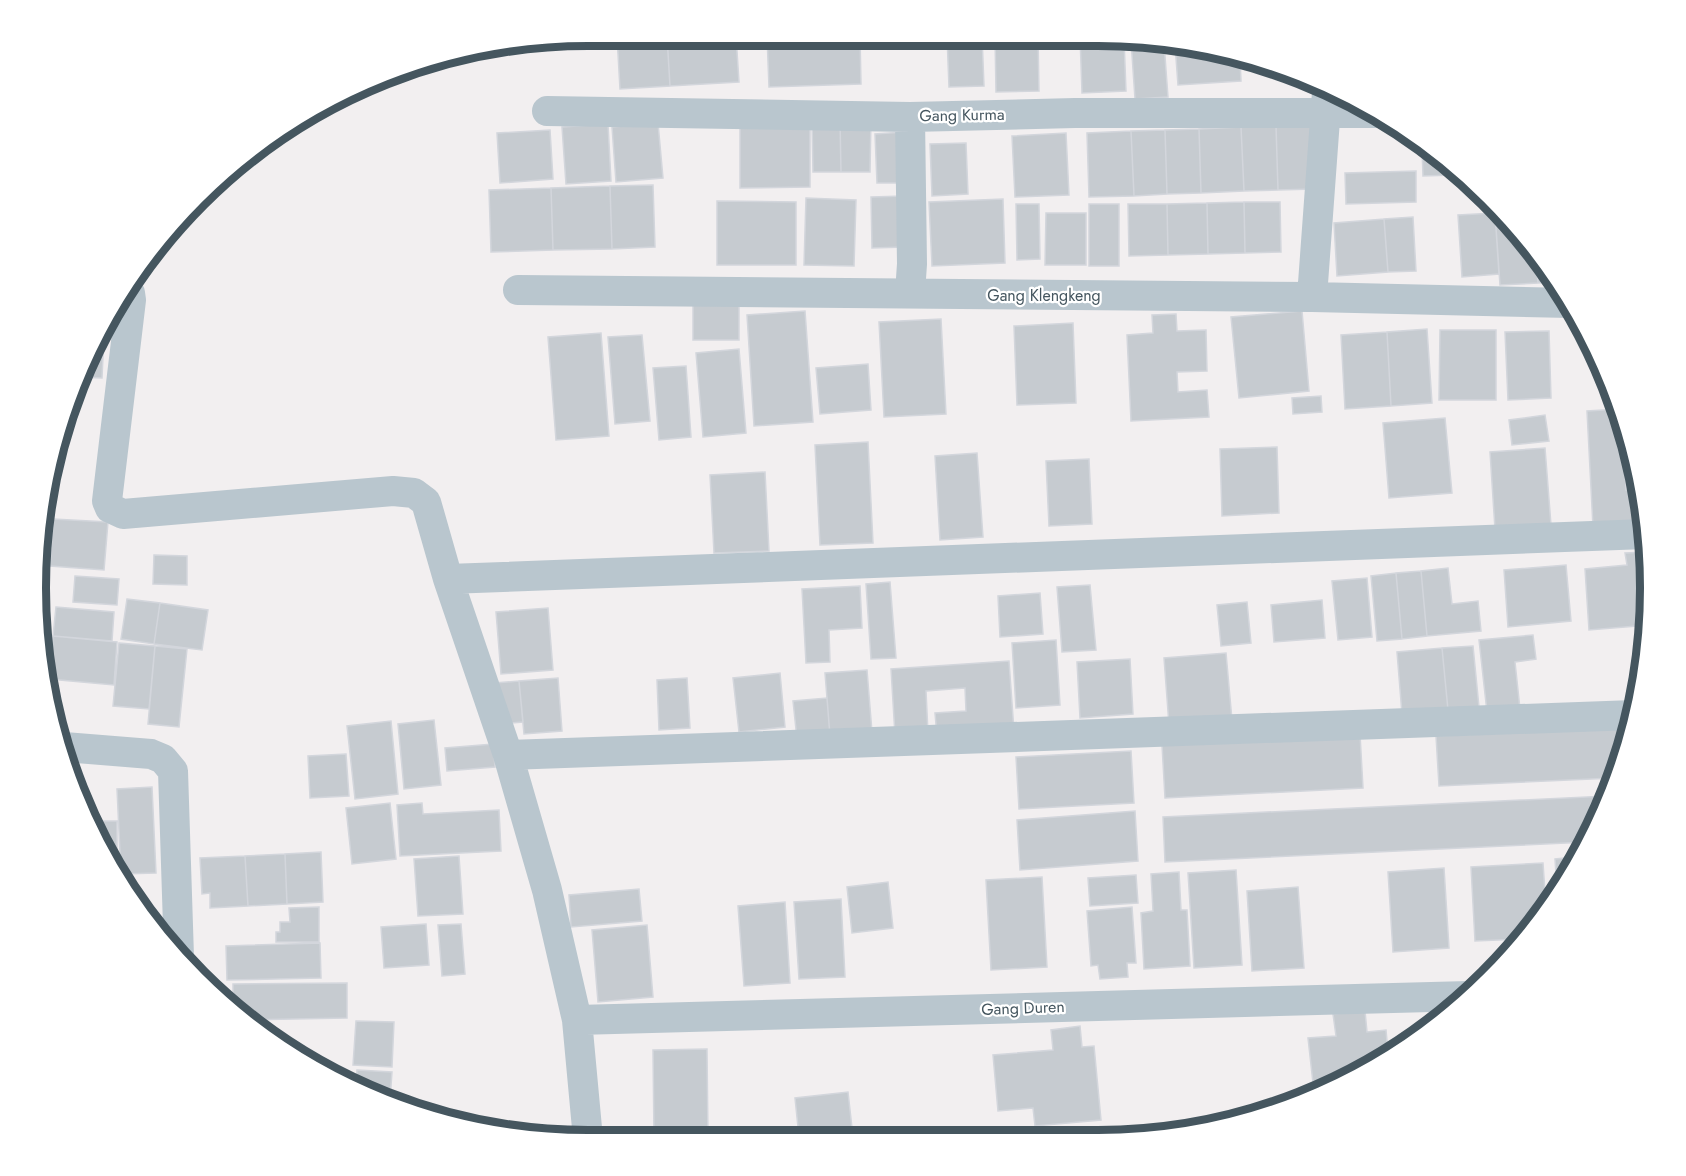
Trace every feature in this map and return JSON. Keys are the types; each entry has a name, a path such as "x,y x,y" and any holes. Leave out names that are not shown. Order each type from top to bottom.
{"street":[{"name":"Gang Kurma","path":"547,111 910,117 1075,113 1326,102 1343,105"},
{"path":"1312,297 1326,102"},
{"path":"910,117 912,264 910,293"},
{"name":"Gang Klengkeng","path":"518,290 1312,297 1558,303"},
{"path":"131,298 107,501 110,508 123,514 393,492 414,493 426,502 448,579 508,755 547,890 577,1020 587,1130"},
{"path":"448,579 1636,534"},
{"path":"508,755 1624,716"},
{"path":"71,748 151,754 163,759 173,771 179,942"},
{"name":"Gang Duren","path":"577,1020 1453,996"}],"building":[{"path":"618,46 668,46 670,86 620,89"},
{"path":"668,46 737,46 739,82 670,86"},
{"path":"767,46 860,46 861,84 769,87"},
{"path":"947,46 982,46 984,86 949,87"},
{"path":"995,46 1038,46 1039,91 996,92"},
{"path":"1080,46 1124,48 1126,91 1082,93"},
{"path":"1132,48 1165,51 1168,97 1135,99"},
{"path":"1176,52 1240,66 1241,81 1178,85"},
{"path":"871,119 870,172 841,172 840,120"},
{"path":"812,120 840,120 841,172 813,172"},
{"path":"740,121 810,121 810,187 740,188"},
{"path":"658,123 663,178 616,182 612,127"},
{"path":"608,124 611,181 566,184 562,127"},
{"path":"1312,124 1314,189 1278,190 1276,126"},
{"path":"1276,126 1278,190 1244,191 1241,127"},
{"path":"1241,127 1244,191 1201,193 1199,129"},
{"path":"1199,129 1201,193 1167,194 1165,130"},
{"path":"550,130 553,179 500,183 497,133"},
{"path":"1165,130 1167,194 1134,196 1131,131"},
{"path":"1131,131 1134,196 1089,197 1087,133"},
{"path":"903,132 904,183 877,183 875,134"},
{"path":"1066,133 1069,195 1015,197 1012,136"},
{"path":"966,143 968,194 932,196 930,144"},
{"path":"1422,154 1448,175 1423,176"},
{"path":"1416,171 1416,202 1346,204 1345,173"},
{"path":"653,185 655,247 612,249 610,186"},
{"path":"610,186 612,249 553,250 551,188"},
{"path":"551,188 553,250 491,252 489,190"},
{"path":"904,196 905,247 872,248 871,197"},
{"path":"806,198 856,200 854,266 804,265"},
{"path":"1003,199 1005,263 932,266 929,202"},
{"path":"717,201 796,202 796,265 717,265"},
{"path":"1244,202 1280,202 1281,252 1245,253"},
{"path":"1244,202 1245,253 1208,254 1207,203"},
{"path":"1207,203 1208,254 1168,255 1167,204"},
{"path":"1016,204 1039,204 1040,259 1017,260"},
{"path":"1089,204 1119,204 1119,266 1089,266"},
{"path":"1128,204 1167,204 1168,255 1129,256"},
{"path":"1046,213 1086,213 1086,265 1045,265"},
{"path":"1489,213 1496,221 1499,274 1462,277 1458,215"},
{"path":"1413,217 1416,271 1388,272 1384,219"},
{"path":"1384,219 1388,272 1337,276 1334,223"},
{"path":"1496,221 1537,271 1538,283 1500,285"},
{"path":"1537,271 1545,283 1538,283"},
{"path":"693,297 739,297 739,340 693,340"},
{"path":"805,311 813,422 754,426 747,315"},
{"path":"1302,311 1309,391 1239,398 1231,317"},
{"path":"1176,314 1177,331 1206,330 1207,371 1177,372 1178,392 1207,390 1209,417 1131,421 1127,335 1153,333 1152,315"},
{"path":"941,319 946,414 884,417 879,322"},
{"path":"1073,323 1076,403 1017,405 1014,326"},
{"path":"1427,329 1432,403 1391,406 1387,332"},
{"path":"1440,330 1496,330 1496,400 1439,400"},
{"path":"1549,331 1551,398 1508,400 1505,332"},
{"path":"1387,332 1391,406 1345,409 1341,335"},
{"path":"601,333 609,436 556,440 548,337"},
{"path":"642,335 650,421 615,424 608,337"},
{"path":"103,346 102,378 90,377"},
{"path":"739,349 746,433 703,437 696,353"},
{"path":"868,364 871,410 820,414 816,368"},
{"path":"686,366 691,437 659,440 653,368"},
{"path":"1321,396 1322,412 1293,414 1292,398"},
{"path":"1609,410 1625,464 1626,490 1630,490 1636,525 1593,527 1587,411"},
{"path":"1545,415 1549,441 1512,445 1509,420"},
{"path":"1445,418 1452,493 1389,498 1383,423"},
{"path":"868,442 873,543 820,545 815,445"},
{"path":"1277,447 1279,513 1222,516 1220,449"},
{"path":"1545,448 1551,525 1495,529 1490,452"},
{"path":"977,453 983,537 940,540 935,456"},
{"path":"1089,459 1092,524 1049,526 1046,461"},
{"path":"765,472 769,551 714,553 710,475"},
{"path":"53,519 108,522 104,570 50,566"},
{"path":"1638,552 1640,588 1638,626 1589,630 1585,569 1627,565 1625,553"},
{"path":"154,555 187,556 187,585 153,584"},
{"path":"1566,565 1571,621 1508,627 1504,570"},
{"path":"1448,568 1452,604 1478,601 1481,631 1427,636 1421,571"},
{"path":"1421,571 1427,636 1402,639 1396,573"},
{"path":"1396,573 1402,639 1377,641 1371,576"},
{"path":"75,576 119,579 117,605 73,602"},
{"path":"1367,578 1372,637 1338,640 1332,581"},
{"path":"890,582 896,658 871,659 866,584"},
{"path":"1090,585 1096,650 1062,652 1057,587"},
{"path":"860,586 862,628 829,630 830,662 806,663 802,589"},
{"path":"1040,593 1043,634 1000,637 998,596"},
{"path":"127,599 160,603 154,644 121,639"},
{"path":"1322,600 1325,638 1274,642 1271,605"},
{"path":"1247,602 1251,643 1221,646 1217,605"},
{"path":"160,603 208,610 202,650 154,644"},
{"path":"56,607 114,612 112,641 53,636"},
{"path":"548,608 553,670 501,674 496,612"},
{"path":"1533,635 1536,659 1515,662 1520,709 1487,712 1479,640"},
{"path":"53,636 117,642 114,685 55,680 51,658"},
{"path":"1056,640 1060,705 1016,708 1012,643"},
{"path":"119,643 155,646 149,709 113,706"},
{"path":"155,646 187,649 179,727 148,724"},
{"path":"1473,646 1479,707 1448,710 1442,648"},
{"path":"1442,648 1448,710 1402,714 1397,652"},
{"path":"1226,653 1232,720 1169,725 1164,658"},
{"path":"1130,659 1133,714 1080,718 1077,662"},
{"path":"1009,661 1014,731 937,736 935,713 966,711 965,688 926,691 928,733 895,735 891,669"},
{"path":"867,670 872,732 830,736 825,673"},
{"path":"780,673 785,727 739,732 733,678"},
{"path":"558,678 562,731 524,734 519,681"},
{"path":"687,678 690,728 659,730 657,680"},
{"path":"519,681 523,722 497,724 494,683"},
{"path":"827,698 830,736 797,739 793,701"},
{"path":"434,720 441,785 404,789 398,724"},
{"path":"391,721 398,794 355,799 347,726"},
{"path":"1621,727 1605,778 1439,786 1436,736"},
{"path":"1360,734 1363,788 1165,798 1162,745"},
{"path":"493,744 495,767 447,771 445,748"},
{"path":"1131,751 1134,803 1019,809 1016,757"},
{"path":"346,754 349,796 310,798 308,756"},
{"path":"152,787 156,873 128,874 120,861 117,789"},
{"path":"1597,796 1576,843 1165,862 1163,817"},
{"path":"390,803 396,859 352,864 346,808"},
{"path":"422,803 423,814 499,810 501,851 400,856 397,805"},
{"path":"1135,811 1138,861 1020,870 1017,820"},
{"path":"99,821 117,821 117,855"},
{"path":"321,852 323,902 287,904 285,854"},
{"path":"285,854 287,904 248,906 245,856"},
{"path":"245,856 248,906 210,908 210,893 202,894 200,858"},
{"path":"459,856 463,914 418,916 414,859"},
{"path":"1568,858 1556,876 1555,859"},
{"path":"1543,863 1545,893 1510,940 1475,941 1471,867"},
{"path":"1444,868 1449,948 1393,952 1388,872"},
{"path":"1236,870 1242,965 1194,968 1188,873"},
{"path":"1179,872 1181,910 1187,910 1190,966 1144,969 1141,913 1153,911 1151,874"},
{"path":"1136,875 1138,903 1090,906 1088,878"},
{"path":"1042,877 1047,967 991,970 986,880"},
{"path":"888,882 893,928 852,933 847,887"},
{"path":"1298,887 1304,968 1252,971 1247,891"},
{"path":"639,889 642,921 571,927 569,895"},
{"path":"841,899 845,977 799,979 794,902"},
{"path":"785,902 790,983 744,986 738,906"},
{"path":"319,907 319,942 276,942 276,932 280,932 280,922 290,922 289,908"},
{"path":"1132,907 1136,963 1127,963 1128,977 1100,979 1098,965 1091,966 1087,911"},
{"path":"426,924 429,965 384,968 381,927"},
{"path":"461,924 465,974 442,976 438,925"},
{"path":"647,925 653,997 598,1002 592,930"},
{"path":"166,927 174,927 172,935"},
{"path":"320,943 321,978 227,980 226,946"},
{"path":"347,983 347,1018 260,1020 233,997 233,984"},
{"path":"1365,1011 1367,1032 1386,1030 1387,1045 1337,1074 1313,1084 1308,1038 1336,1036 1333,1014"},
{"path":"356,1021 394,1022 392,1067 353,1065"},
{"path":"1080,1026 1082,1047 1094,1046 1101,1120 1035,1126 1033,1108 998,1111 993,1055 1053,1050 1051,1030"},
{"path":"707,1049 708,1130 654,1130 653,1050"},
{"path":"357,1070 392,1072 391,1092 381,1088 356,1077"},
{"path":"848,1092 852,1130 798,1130 795,1098"},
{"path":"1130,1127 1130,1128 1086,1130"}]}
